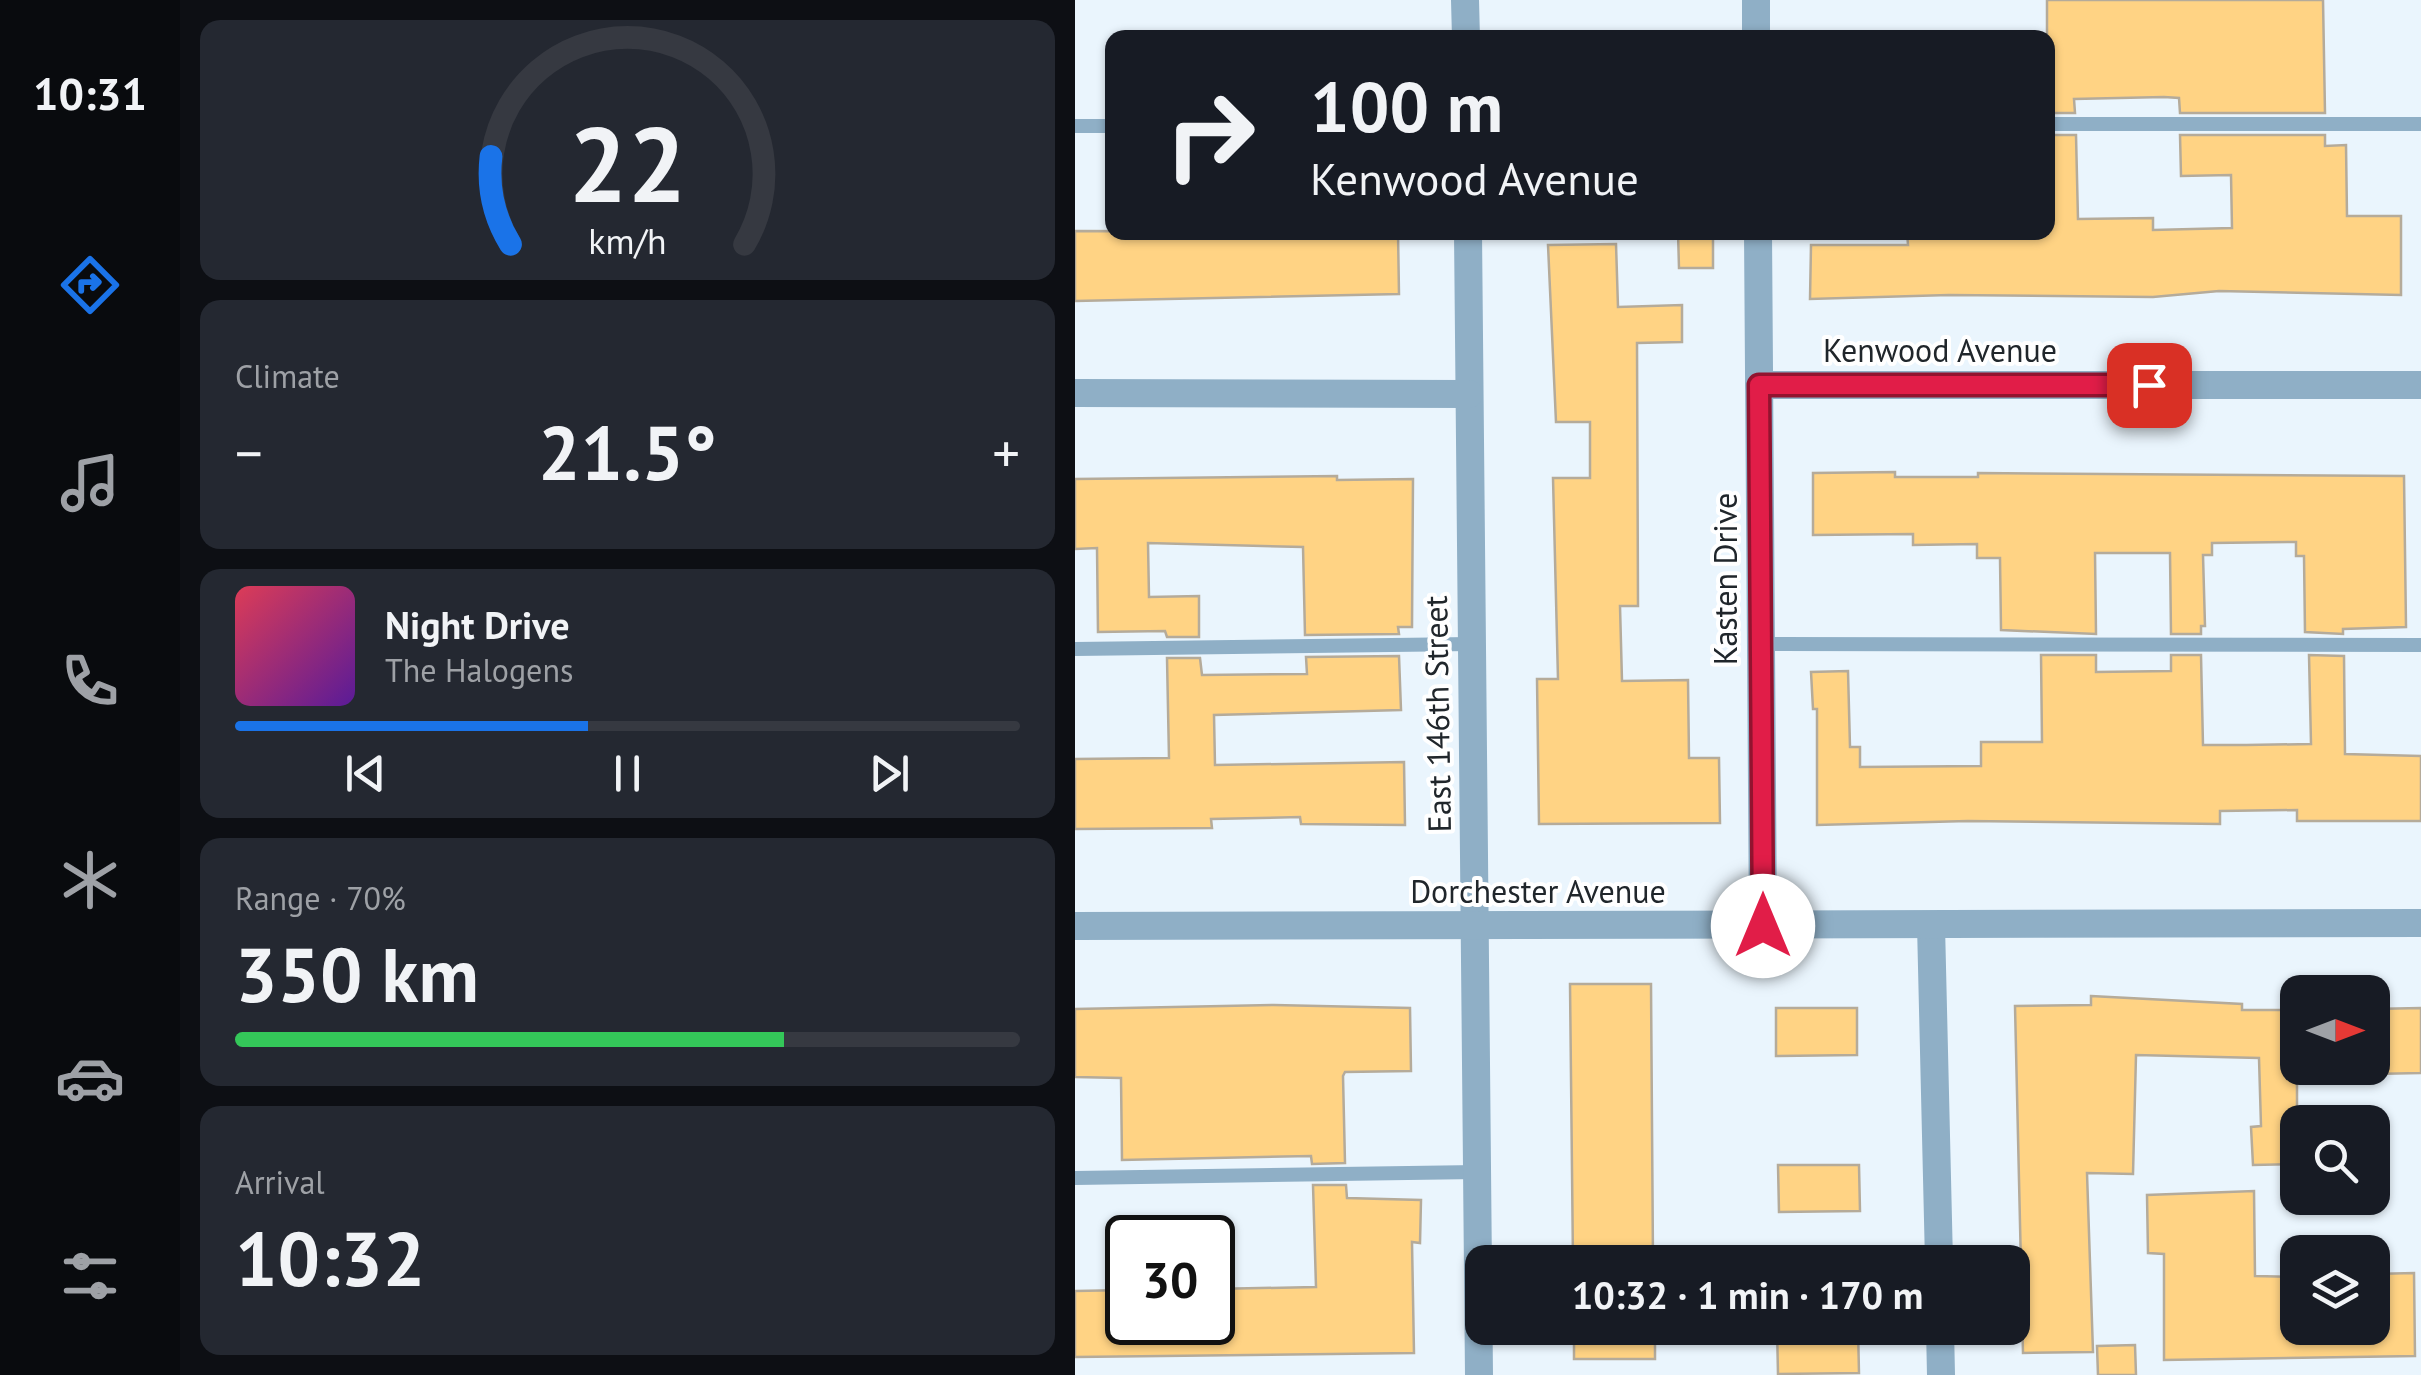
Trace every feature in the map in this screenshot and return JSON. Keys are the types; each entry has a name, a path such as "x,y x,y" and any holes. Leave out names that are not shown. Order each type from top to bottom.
{"street":[{"path":"1465,0 1466,30"},
{"path":"1756,0 1756,30"},
{"name":"East 146th Street","path":"1468,240 1479,1375"},
{"name":"Kasten Drive","path":"1758,240 1763,926"},
{"name":"Kenwood Avenue","path":"1759,385 2421,385"},
{"path":"1075,393 1469,394"},
{"name":"Dorchester Avenue","path":"1075,926 2421,923"},
{"path":"1931,925 1939,1245"},
{"path":"1940,1345 1941,1375"}],"lane":[{"path":"2055,124 2421,124"},
{"path":"1075,126 1105,126"},
{"path":"1075,649 1472,644"},
{"path":"1761,644 2421,645"},
{"path":"1075,1178 1477,1172"}],"building":[{"path":"2047,0 2323,0 2325,113 2180,113 2179,98 2164,97 2074,99 2075,113 2055,113 2055,30 2047,30"},
{"path":"2055,135 2076,135 2078,219 2153,218 2153,230 2232,228 2231,175 2181,176 2180,135 2325,135 2325,146 2346,145 2347,216 2401,216 2401,295 2219,291 2153,297 1949,295 1810,299 1811,245 1908,245 1908,240 2055,240"},
{"path":"1075,231 1105,231 1105,240 1398,240 1399,294 1075,301"},
{"path":"1678,240 1713,240 1713,268 1679,268"},
{"path":"1616,244 1618,307 1682,305 1682,342 1637,343 1638,606 1620,606 1622,681 1688,680 1689,758 1719,758 1720,823 1539,824 1537,679 1558,679 1553,478 1590,478 1590,422 1556,422 1548,245"},
{"path":"1895,472 1895,477 1978,477 1978,473 2404,476 2406,627 2343,629 2343,634 2305,632 2304,556 2296,556 2296,542 2212,543 2212,555 2203,555 2205,626 2201,626 2201,634 2171,634 2170,553 2095,553 2096,634 2001,630 2000,558 1977,558 1977,544 1913,545 1913,534 1813,535 1813,473"},
{"path":"1337,476 1337,480 1413,479 1412,627 1398,627 1399,634 1305,635 1303,547 1148,543 1149,597 1199,596 1199,637 1167,637 1165,631 1098,632 1097,548 1075,549 1075,479"},
{"path":"2041,655 2096,655 2096,672 2171,671 2171,655 2201,655 2203,745 2311,744 2309,655 2344,656 2345,754 2421,756 2421,821 2297,821 2297,810 2220,811 2220,824 1968,821 1817,825 1817,709 1813,709 1811,672 1848,671 1850,747 1860,747 1860,767 1981,766 1981,742 2042,742"},
{"path":"1399,656 1401,710 1214,715 1215,765 1404,762 1405,825 1301,824 1300,817 1211,819 1212,828 1075,829 1075,759 1169,758 1167,658 1200,658 1202,675 1307,674 1306,657"},
{"path":"1570,984 1651,984 1653,1245 1573,1245"},
{"path":"2091,996 2242,1004 2242,1010 2280,1010 2280,1085 2297,1085 2297,1105 2280,1105 2280,1164 2253,1165 2251,1127 2261,1126 2259,1058 2136,1055 2133,1174 2087,1173 2093,1352 2023,1353 2023,1345 2030,1345 2030,1245 2021,1245 2015,1006 2091,1005"},
{"path":"1274,1005 1410,1008 1411,1071 1345,1072 1343,1076 1345,1163 1312,1164 1311,1156 1122,1160 1121,1078 1075,1077 1075,1009"},
{"path":"1776,1008 1857,1008 1857,1055 1776,1056"},
{"path":"2421,1008 2421,1073 2390,1074 2390,1009"},
{"path":"1778,1165 1859,1165 1860,1211 1779,1212"},
{"path":"1313,1185 1346,1185 1347,1198 1421,1200 1420,1243 1412,1242 1414,1353 1075,1357 1075,1291 1105,1290 1105,1345 1235,1345 1235,1289 1316,1287"},
{"path":"2254,1191 2255,1276 2280,1277 2280,1345 2390,1345 2390,1274 2414,1273 2415,1356 2164,1360 2164,1254 2148,1253 2147,1195"},
{"path":"1574,1345 1655,1345 1655,1359 1574,1359"},
{"path":"1777,1345 1858,1345 1859,1373 1778,1374"},
{"path":"2135,1345 2136,1375 2098,1375 2097,1346"}],"route":[{"path":"1763,926 1759,385 2149,385"}]}
